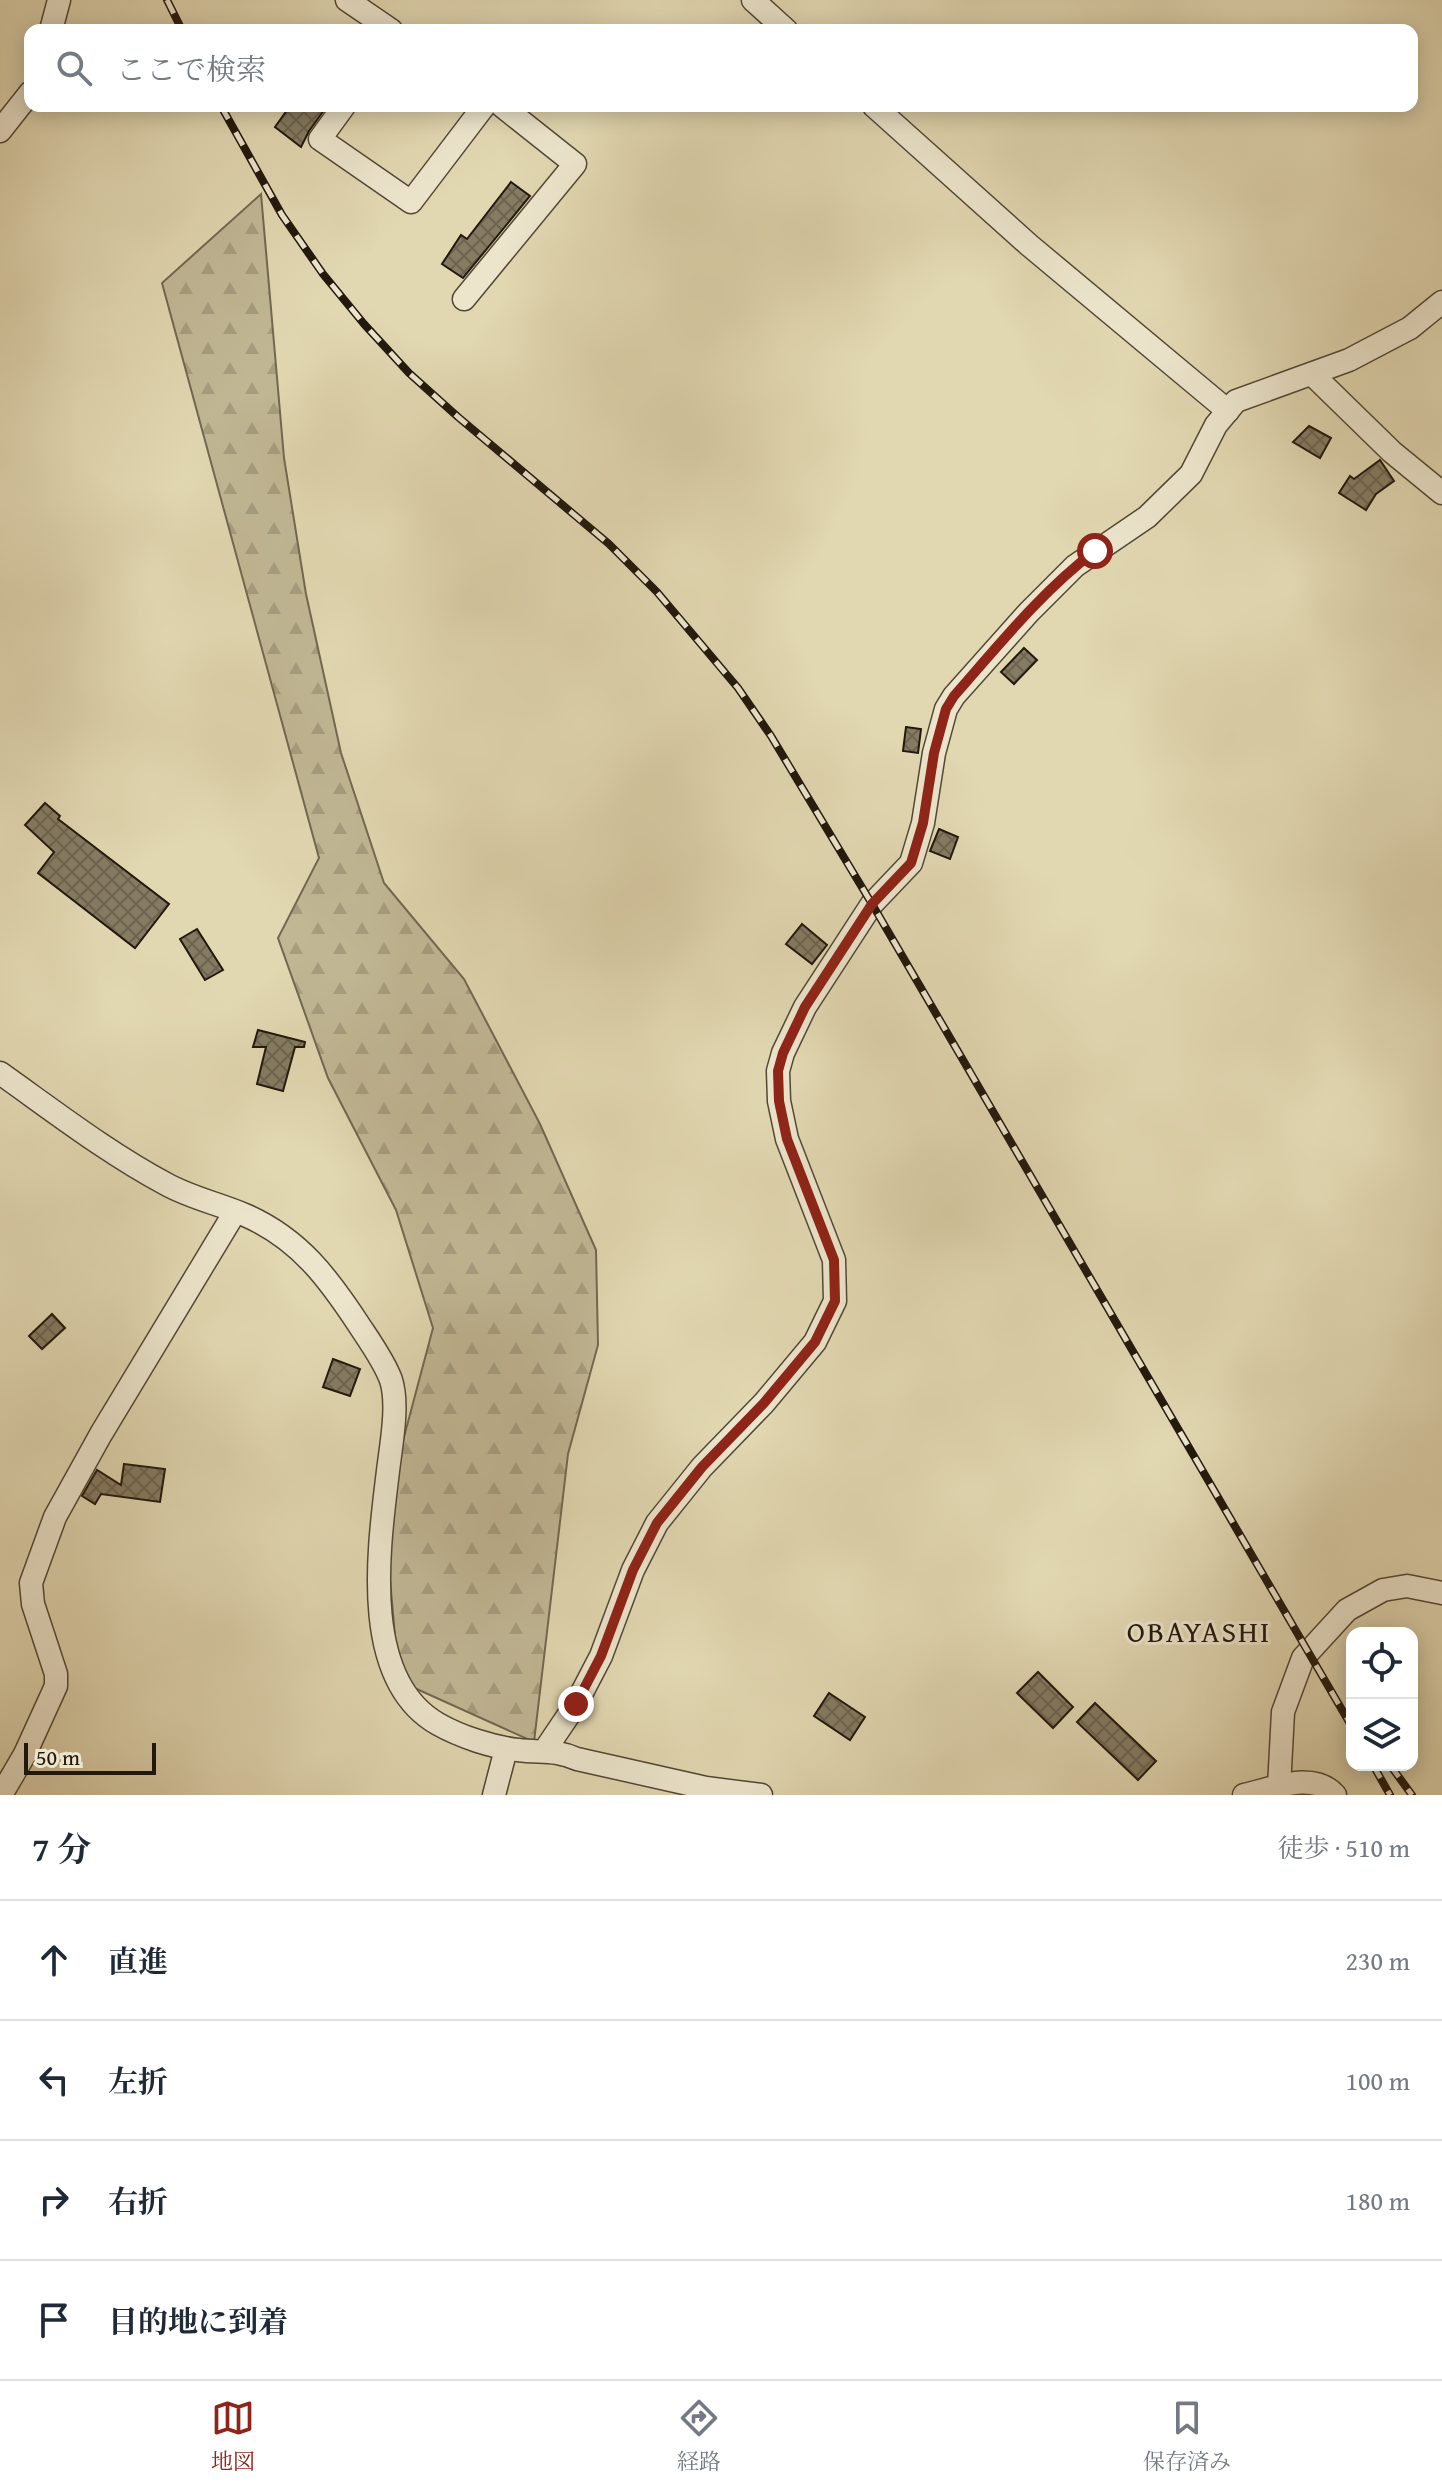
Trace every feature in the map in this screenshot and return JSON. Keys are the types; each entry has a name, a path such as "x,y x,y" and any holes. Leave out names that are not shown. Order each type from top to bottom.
{"street":[{"path":"53,24 59,0"},
{"path":"347,0 382,24"},
{"path":"753,0 779,24"},
{"path":"0,131 24,101"},
{"path":"340,112 320,139 411,202 479,112"},
{"path":"464,299 575,164 510,112"},
{"path":"881,112 1029,245 1228,411"},
{"path":"545,1750 576,1704 601,1656 633,1570 657,1523 702,1467 764,1403 815,1342 835,1301 834,1260 787,1139 779,1101 778,1071 805,1007 872,904 911,863 923,823 934,753 946,709 954,696 1075,566 1147,517 1191,474 1216,425 1236,401 1349,360 1410,328 1442,302"},
{"path":"1312,374 1392,452 1442,493"},
{"path":"0,1073 109,1151 169,1186 235,1212 287,1238 319,1267 362,1329 391,1379 393,1433 379,1587 383,1630 393,1673 415,1707 436,1723 463,1736 506,1749 545,1750 706,1788 761,1795"},
{"path":"1,1795 25,1754 56,1686 56,1674 33,1604 31,1583 55,1517 101,1434 235,1212"},
{"path":"1279,1787 1283,1712 1303,1658 1347,1610 1383,1590 1407,1586 1442,1593"},
{"path":"494,1795 506,1749"},
{"path":"1244,1795 1313,1781 1335,1795"}],"green space":[{"path":"261,194 284,458 306,594 341,753 384,883 464,979 540,1124 596,1250 598,1345 568,1454 534,1742 399,1681 384,1512 433,1328 396,1210 328,1078 278,938 319,858 162,283"}],"building":[{"path":"286,112 323,112 301,147 275,127"},
{"path":"511,182 530,196 463,278 442,264 461,235 467,239"},
{"path":"1309,426 1331,438 1320,458 1293,442"},
{"path":"1380,460 1394,481 1376,494 1366,510 1339,493 1350,476 1354,479"},
{"path":"1024,648 1037,660 1014,684 1001,672"},
{"path":"906,727 921,729 918,753 903,751"},
{"path":"45,803 60,816 58,819 169,904 135,948 38,873 54,852 25,825"},
{"path":"939,829 958,837 950,859 930,851"},
{"path":"802,924 827,945 812,964 786,944"},
{"path":"197,929 223,970 205,980 180,939"},
{"path":"258,1030 305,1042 304,1047 295,1047 283,1091 257,1084 266,1047 253,1047"},
{"path":"52,1314 65,1328 42,1349 29,1336"},
{"path":"333,1359 360,1369 350,1396 323,1387"},
{"path":"124,1464 165,1469 160,1502 101,1494 95,1504 82,1496 97,1470 121,1485"},
{"path":"1038,1672 1073,1707 1053,1728 1017,1693"},
{"path":"829,1693 865,1717 850,1740 814,1716"},
{"path":"1095,1703 1156,1761 1138,1780 1077,1722"}],"railway":[{"path":"167,0 179,24"},
{"path":"224,112 282,215 323,274 364,324 409,373 609,544 657,592 738,688 771,736 872,904 1346,1717"},
{"path":"1376,1771 1390,1795"},
{"path":"1394,1771 1412,1795"}],"district":[{"name":"OBAYASHI","path":"1199,1631"}],"route":[{"path":"576,1704 601,1656 633,1570 657,1523 702,1467 764,1403 815,1342 835,1301 834,1260 787,1139 779,1101 778,1071 783,1053 805,1007 872,904 911,863 923,823 934,753 946,709 954,696 1029,612 1075,566 1095,551"}]}
